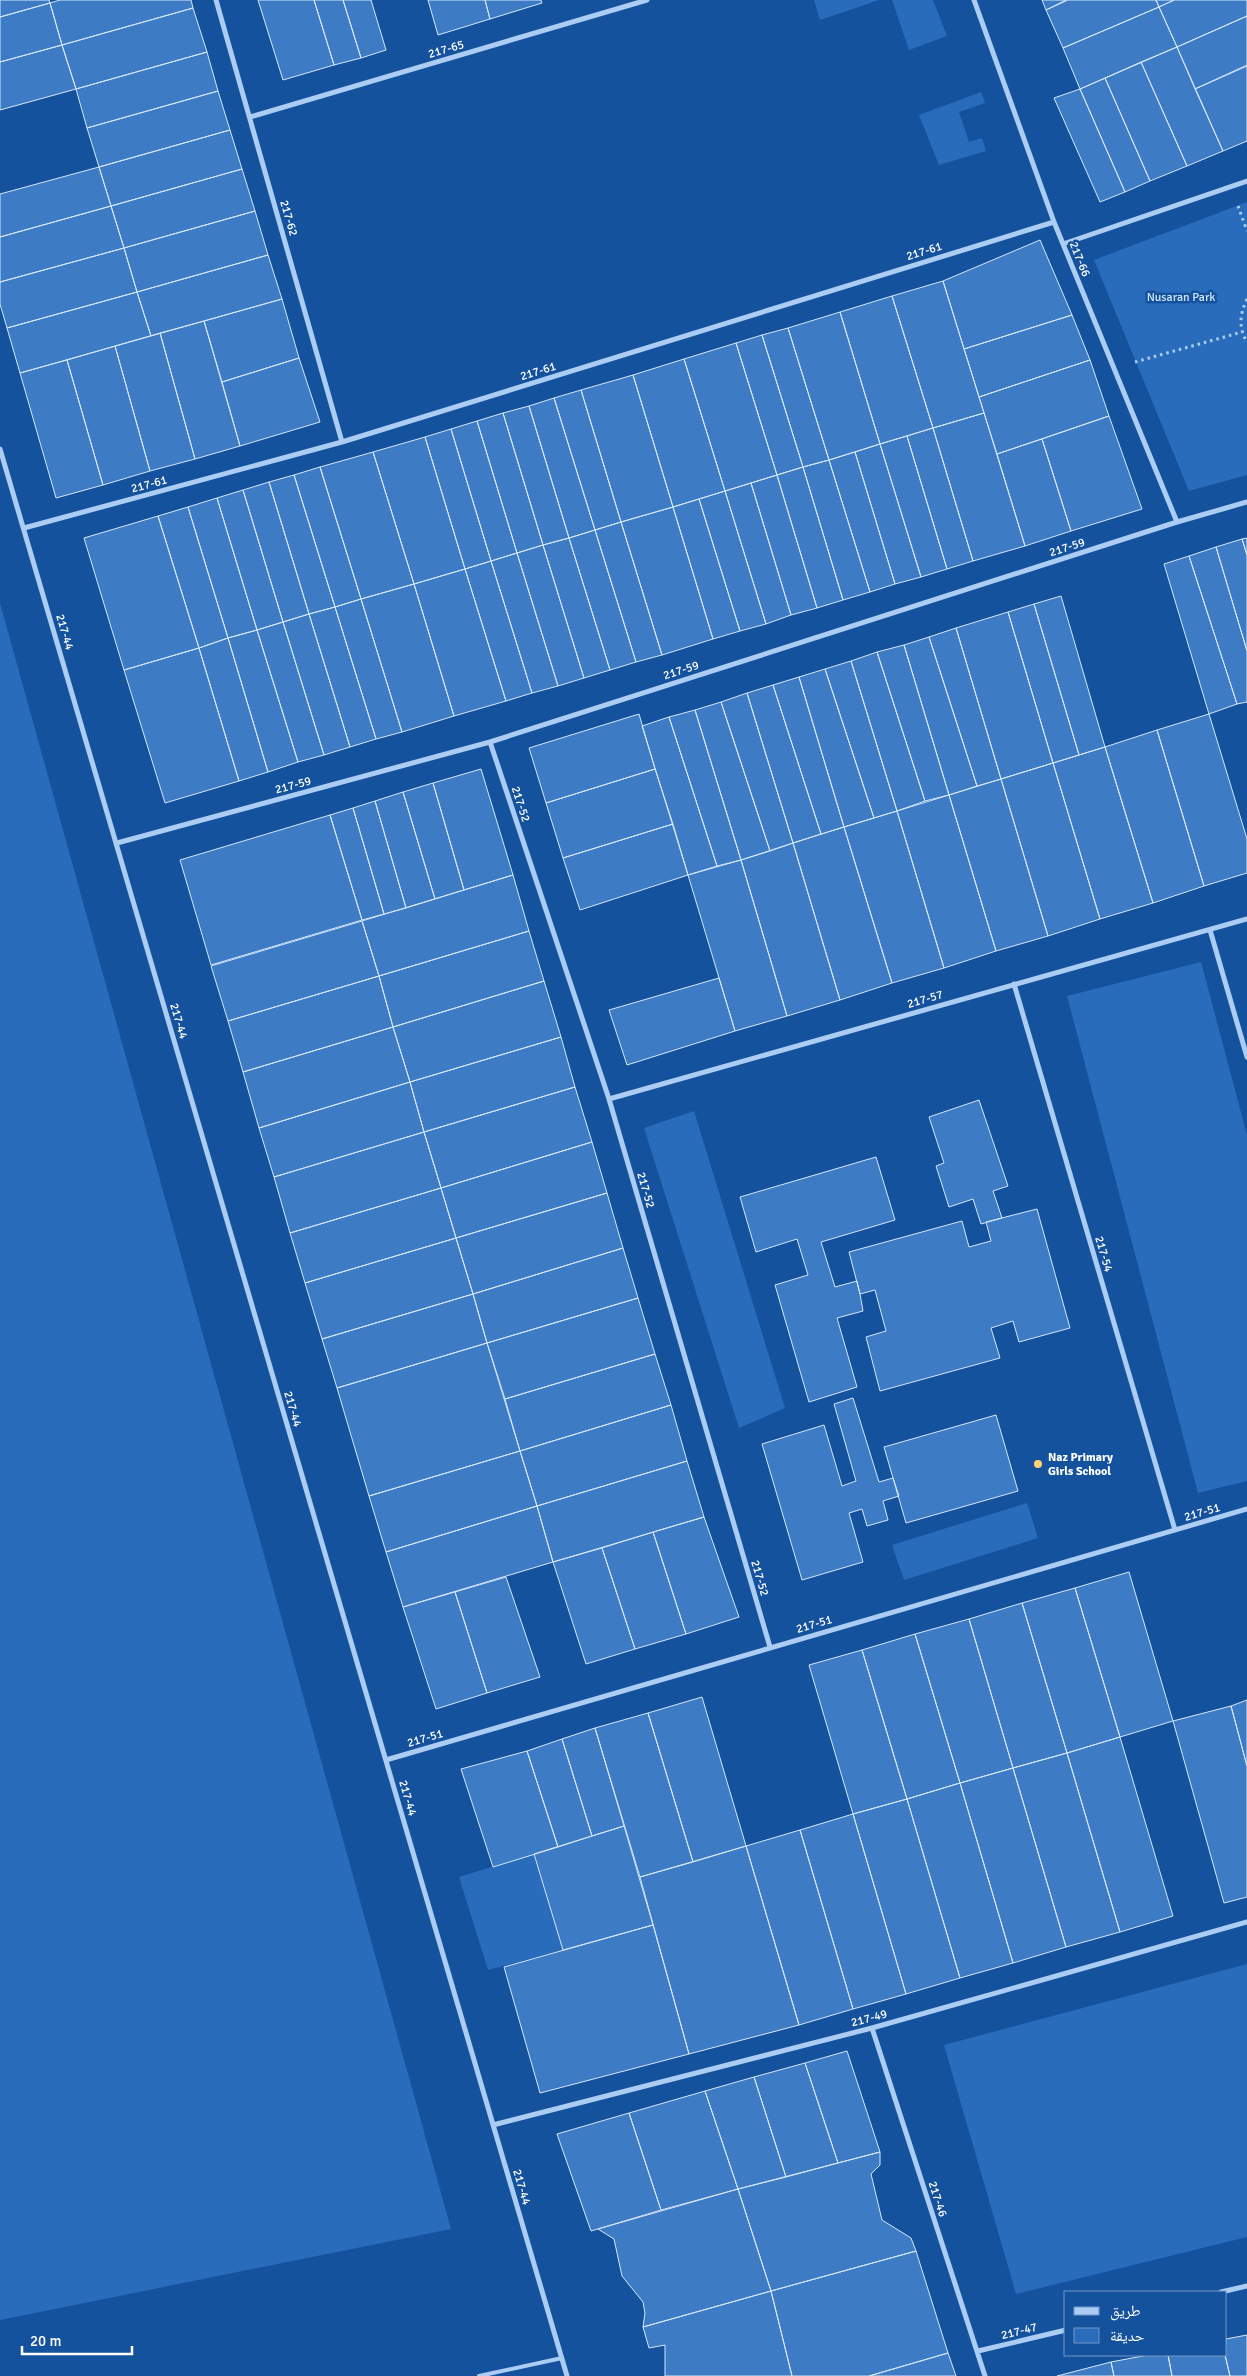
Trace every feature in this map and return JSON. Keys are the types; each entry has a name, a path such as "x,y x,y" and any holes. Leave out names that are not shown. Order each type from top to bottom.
{"street":[{"name":"217-62","path":"216,0 342,442"},
{"name":"217-65","path":"250,117 647,0"},
{"name":"217-66","path":"974,0 1054,222 1177,522"},
{"path":"1063,244 1247,181"},
{"name":"217-61","path":"24,528 342,442 1054,222"},
{"name":"217-44","path":"0,449 567,2376"},
{"name":"217-59","path":"117,843 490,742 1177,522 1247,502"},
{"name":"217-52","path":"490,742 609,1099 770,1647"},
{"name":"217-57","path":"609,1099 1247,919"},
{"path":"1210,930 1247,1057"},
{"name":"217-54","path":"1014,984 1175,1530"},
{"name":"217-51","path":"386,1760 1247,1509"},
{"name":"217-49","path":"493,2125 872,2028 1247,1922"},
{"name":"217-46","path":"872,2028 985,2376"},
{"path":"1225,2291 1247,2286"},
{"name":"217-47","path":"978,2351 1064,2330"}],"lane":[{"path":"479,2376 562,2358"}],"path":[{"path":"1247,299 1242,310 1240,323 1247,342"},
{"path":"1113,368 1242,332"}],"green space":[{"path":"814,0 879,0 820,20"},
{"path":"892,0 933,0 947,36 909,50"},
{"path":"981,92 985,103 959,112 969,142 982,138 986,151 939,165 919,115"},
{"name":"Nusaran Park","path":"1247,202 1247,475 1189,491 1094,260"},
{"path":"0,603 451,2229 0,2320"},
{"path":"1201,962 1247,1135 1247,1481 1198,1493 1067,996"},
{"path":"694,1111 785,1408 739,1428 644,1128"},
{"path":"1027,1503 1038,1538 904,1580 892,1545"},
{"path":"534,1854 563,1950 488,1970 459,1877"},
{"path":"1247,1964 1247,2237 1016,2294 944,2045"}],"building":[{"path":"0,0 49,0 50,3 0,17"},
{"path":"60,0 191,0 193,8 62,45 50,3"},
{"path":"258,0 314,0 334,65 283,80"},
{"path":"314,0 343,0 361,58 334,65"},
{"path":"343,0 371,0 386,50 361,58"},
{"path":"428,0 485,0 490,19 438,35"},
{"path":"485,0 541,0 542,3 490,19"},
{"path":"1042,0 1066,0 1046,10"},
{"path":"1068,0 1156,0 1159,7 1063,48 1046,10"},
{"path":"1156,0 1174,0 1159,7"},
{"path":"1174,0 1247,0 1247,16 1177,47 1159,7"},
{"path":"50,3 62,45 0,62 0,17"},
{"path":"1159,7 1177,47 1080,89 1063,48"},
{"path":"193,8 207,52 76,89 62,45"},
{"path":"1247,16 1247,65 1195,89 1177,47"},
{"path":"62,45 76,89 0,110 0,62"},
{"path":"1177,47 1223,151 1187,166 1141,62"},
{"path":"207,52 218,91 87,128 76,89"},
{"path":"1141,62 1187,166 1150,181 1105,78"},
{"path":"1247,66 1247,141 1223,151 1195,89"},
{"path":"1105,78 1150,181 1125,192 1080,89"},
{"path":"1080,89 1125,192 1100,202 1054,98"},
{"path":"218,91 230,130 99,167 87,128"},
{"path":"230,130 242,169 111,206 99,167"},
{"path":"99,167 111,206 0,237 0,194"},
{"path":"242,169 255,211 124,248 111,206"},
{"path":"111,206 124,248 0,282 0,237"},
{"path":"255,211 268,255 137,292 124,248"},
{"path":"1040,240 1072,315 964,349 943,281"},
{"path":"124,248 137,292 7,328 0,304 0,282"},
{"path":"268,255 282,299 151,336 137,292"},
{"path":"943,281 984,413 933,428 892,296"},
{"path":"137,292 151,336 20,373 7,328"},
{"path":"892,296 933,428 880,444 840,312"},
{"path":"282,299 299,358 222,382 204,321"},
{"path":"840,312 880,444 829,460 788,328"},
{"path":"1072,315 1090,360 979,397 964,349"},
{"path":"204,321 240,446 195,459 160,333"},
{"path":"788,328 829,460 803,467 762,335"},
{"path":"160,333 195,459 150,471 115,346"},
{"path":"762,335 803,467 777,475 736,343"},
{"path":"736,343 777,475 725,491 684,359"},
{"path":"115,346 150,471 103,485 67,360"},
{"path":"299,358 320,422 240,446 222,382"},
{"path":"684,359 725,491 673,507 633,375"},
{"path":"67,360 103,485 56,498 20,373"},
{"path":"1090,360 1109,416 997,454 979,397"},
{"path":"633,375 673,507 621,522 581,390"},
{"path":"581,390 621,522 595,530 554,398"},
{"path":"554,398 595,530 569,538 529,406"},
{"path":"529,406 569,538 543,545 503,413"},
{"path":"503,413 543,545 517,553 477,421"},
{"path":"984,413 1025,546 973,561 933,428"},
{"path":"1109,416 1142,509 1071,531 1042,439"},
{"path":"477,421 517,553 491,561 451,429"},
{"path":"933,428 973,561 947,569 907,436"},
{"path":"451,429 491,561 465,569 425,437"},
{"path":"907,436 947,569 921,577 880,444"},
{"path":"425,437 465,569 414,584 373,452"},
{"path":"1042,439 1071,531 1025,546 997,454"},
{"path":"880,444 921,577 895,584 855,452"},
{"path":"373,452 414,584 361,599 320,467"},
{"path":"855,452 895,584 870,592 829,460"},
{"path":"829,460 870,592 843,600 803,467"},
{"path":"320,467 361,599 335,607 294,475"},
{"path":"803,467 843,600 817,608 777,475"},
{"path":"294,475 335,607 309,614 269,482"},
{"path":"777,475 817,608 791,615 751,483"},
{"path":"269,482 309,614 283,622 243,490"},
{"path":"751,483 791,615 766,624 725,491"},
{"path":"243,490 283,622 257,630 217,498"},
{"path":"725,491 766,624 740,631 699,499"},
{"path":"217,498 257,630 228,638 188,507"},
{"path":"699,499 740,631 713,639 673,507"},
{"path":"188,507 228,638 199,648 158,516"},
{"path":"673,507 713,639 662,655 621,522"},
{"path":"158,516 199,648 124,670 84,538"},
{"path":"621,522 662,655 636,662 595,530"},
{"path":"595,530 636,662 610,670 569,538"},
{"path":"569,538 610,670 584,678 543,545"},
{"path":"1247,538 1247,555 1242,539"},
{"path":"1242,539 1247,555 1247,651 1216,547"},
{"path":"543,545 584,678 558,686 517,553"},
{"path":"1216,547 1247,651 1247,702 1237,704 1189,556"},
{"path":"517,553 558,686 532,693 491,561"},
{"path":"1189,556 1237,704 1209,714 1164,564"},
{"path":"491,561 532,693 506,701 465,569"},
{"path":"465,569 506,701 454,716 414,584"},
{"path":"414,584 454,716 402,732 361,599"},
{"path":"1061,596 1105,747 1079,755 1034,604"},
{"path":"361,599 402,732 376,739 335,607"},
{"path":"1034,604 1079,755 1053,763 1008,612"},
{"path":"335,607 376,739 350,747 309,614"},
{"path":"1008,612 1053,763 1001,779 956,628"},
{"path":"309,614 350,747 324,755 283,622"},
{"path":"283,622 324,755 298,762 257,630"},
{"path":"956,628 1001,779 977,786 929,637"},
{"path":"257,630 298,762 268,772 228,638"},
{"path":"929,637 977,786 949,795 904,645"},
{"path":"228,638 268,772 239,781 199,648"},
{"path":"904,645 949,795 925,801 877,652"},
{"path":"199,648 239,781 165,803 124,670"},
{"path":"877,652 925,801 897,811 851,661"},
{"path":"851,661 897,811 874,818 825,669"},
{"path":"825,669 874,818 844,827 799,677"},
{"path":"799,677 844,827 821,834 773,685"},
{"path":"773,685 821,834 793,843 747,693"},
{"path":"747,693 793,843 770,851 721,702"},
{"path":"721,702 770,851 741,860 695,710"},
{"path":"695,710 741,860 717,866 669,717"},
{"path":"639,714 655,769 546,803 529,748"},
{"path":"1209,714 1247,839 1247,873 1204,886 1157,730"},
{"path":"669,717 717,866 688,875 642,726"},
{"path":"1157,730 1204,886 1153,903 1105,747"},
{"path":"1105,747 1153,903 1100,919 1053,763"},
{"path":"1053,763 1100,919 1048,936 1001,779"},
{"path":"481,769 513,875 464,890 433,783"},
{"path":"655,769 673,824 563,858 546,803"},
{"path":"1001,779 1048,936 996,951 949,795"},
{"path":"433,783 464,890 435,899 403,792"},
{"path":"403,792 435,899 406,908 375,801"},
{"path":"949,795 996,951 944,968 897,811"},
{"path":"375,801 406,908 384,914 353,808"},
{"path":"353,808 384,914 362,920 330,815"},
{"path":"897,811 944,968 892,983 844,827"},
{"path":"330,815 362,920 211,965 180,860"},
{"path":"673,824 688,875 580,910 563,858"},
{"path":"844,827 892,983 840,1000 793,843"},
{"path":"793,843 840,1000 787,1016 741,860"},
{"path":"741,860 787,1016 735,1031 688,875"},
{"path":"513,875 529,931 379,976 362,921"},
{"path":"362,921 379,976 228,1021 211,966"},
{"path":"529,931 544,981 393,1027 379,976"},
{"path":"379,976 393,1027 243,1072 228,1021"},
{"path":"719,978 735,1031 627,1065 609,1010"},
{"path":"544,981 561,1037 410,1082 393,1027"},
{"path":"393,1027 410,1082 259,1128 243,1072"},
{"path":"561,1037 575,1087 424,1132 410,1082"},
{"path":"410,1082 424,1132 274,1177 259,1128"},
{"path":"575,1087 592,1142 441,1188 424,1132"},
{"path":"979,1100 1008,1186 993,1191 1002,1218 981,1224 973,1199 949,1207 936,1166 944,1163 929,1117"},
{"path":"424,1132 441,1188 290,1233 274,1177"},
{"path":"592,1142 607,1193 456,1238 441,1188"},
{"path":"876,1157 895,1220 821,1242 835,1287 857,1281 863,1311 837,1318 857,1387 809,1402 775,1285 808,1275 797,1239 756,1252 740,1197"},
{"path":"441,1188 456,1238 305,1283 290,1233"},
{"path":"607,1193 623,1248 473,1294 456,1238"},
{"path":"1037,1209 1070,1328 1019,1342 1013,1321 991,1328 1000,1358 880,1391 866,1337 886,1331 875,1290 860,1294 849,1252 962,1221 969,1247 991,1241 986,1222"},
{"path":"456,1238 473,1294 322,1339 305,1283"},
{"path":"623,1248 638,1298 487,1343 473,1294"},
{"path":"473,1294 487,1343 337,1388 322,1339"},
{"path":"638,1298 655,1354 505,1399 487,1343"},
{"path":"487,1343 520,1451 369,1496 337,1388"},
{"path":"655,1354 671,1405 520,1451 505,1399"},
{"path":"853,1398 879,1482 893,1478 899,1496 883,1501 888,1520 867,1526 862,1509 849,1513 863,1562 802,1580 762,1444 824,1425 842,1486 856,1481 834,1404"},
{"path":"671,1405 687,1461 537,1506 520,1451"},
{"path":"996,1415 1018,1491 906,1523 884,1447"},
{"path":"520,1451 537,1506 386,1552 369,1496"},
{"path":"687,1461 704,1517 553,1562 537,1506"},
{"path":"537,1506 553,1562 403,1607 386,1552"},
{"path":"704,1517 739,1617 686,1634 653,1532"},
{"path":"653,1532 686,1634 635,1649 602,1548"},
{"path":"602,1548 635,1649 586,1664 553,1562"},
{"path":"1129,1572 1173,1721 1120,1737 1075,1588"},
{"path":"506,1577 540,1677 487,1693 455,1592"},
{"path":"1075,1588 1120,1737 1067,1753 1022,1603"},
{"path":"455,1592 487,1693 436,1709 403,1607"},
{"path":"1022,1603 1067,1753 1013,1768 969,1619"},
{"path":"969,1619 1013,1768 960,1783 915,1634"},
{"path":"915,1634 960,1783 907,1799 862,1650"},
{"path":"862,1650 907,1799 853,1814 809,1665"},
{"path":"702,1697 746,1846 693,1862 648,1713"},
{"path":"1247,1700 1247,1766 1231,1706"},
{"path":"1231,1706 1247,1766 1247,1897 1224,1903 1173,1721"},
{"path":"648,1713 693,1862 640,1877 595,1728"},
{"path":"595,1728 624,1826 592,1836 562,1739"},
{"path":"1120,1737 1173,1916 1120,1932 1067,1753"},
{"path":"562,1739 592,1836 558,1847 527,1751"},
{"path":"527,1751 558,1847 493,1867 461,1769"},
{"path":"1067,1753 1120,1932 1066,1947 1013,1768"},
{"path":"1013,1768 1066,1947 1013,1963 960,1783"},
{"path":"960,1783 1013,1963 960,1978 907,1799"},
{"path":"907,1799 960,1978 906,1994 853,1814"},
{"path":"853,1814 906,1994 853,2009 800,1830"},
{"path":"624,1826 653,1925 563,1950 534,1854"},
{"path":"800,1830 853,2009 799,2025 746,1846"},
{"path":"746,1846 799,2025 689,2054 640,1877"},
{"path":"653,1925 689,2054 540,2093 504,1967"},
{"path":"847,2051 880,2152 838,2163 805,2063"},
{"path":"805,2063 838,2163 786,2177 754,2077"},
{"path":"754,2077 786,2177 738,2189 705,2091"},
{"path":"705,2091 738,2189 661,2210 629,2113"},
{"path":"629,2113 661,2210 591,2231 557,2134"},
{"path":"880,2152 880,2165 871,2174 882,2220 911,2238 916,2251 771,2291 738,2189"},
{"path":"738,2189 771,2291 643,2327 645,2313 643,2302 622,2276 614,2239 598,2229"},
{"path":"916,2251 948,2353 869,2376 792,2376 771,2291"},
{"path":"771,2291 792,2376 665,2376 665,2345 649,2348 643,2327"},
{"path":"1247,2335 1247,2376 1230,2376 1225,2356 1227,2356 1227,2339"},
{"path":"948,2353 956,2376 869,2376"},
{"path":"1143,2356 1168,2356 1172,2376 1114,2376 1111,2362"},
{"path":"1168,2356 1225,2356 1230,2376 1172,2376"},
{"path":"1111,2362 1114,2376 1057,2376"}],"place":[{"name":"Naz Primary Girls School","path":"1038,1464"}]}
